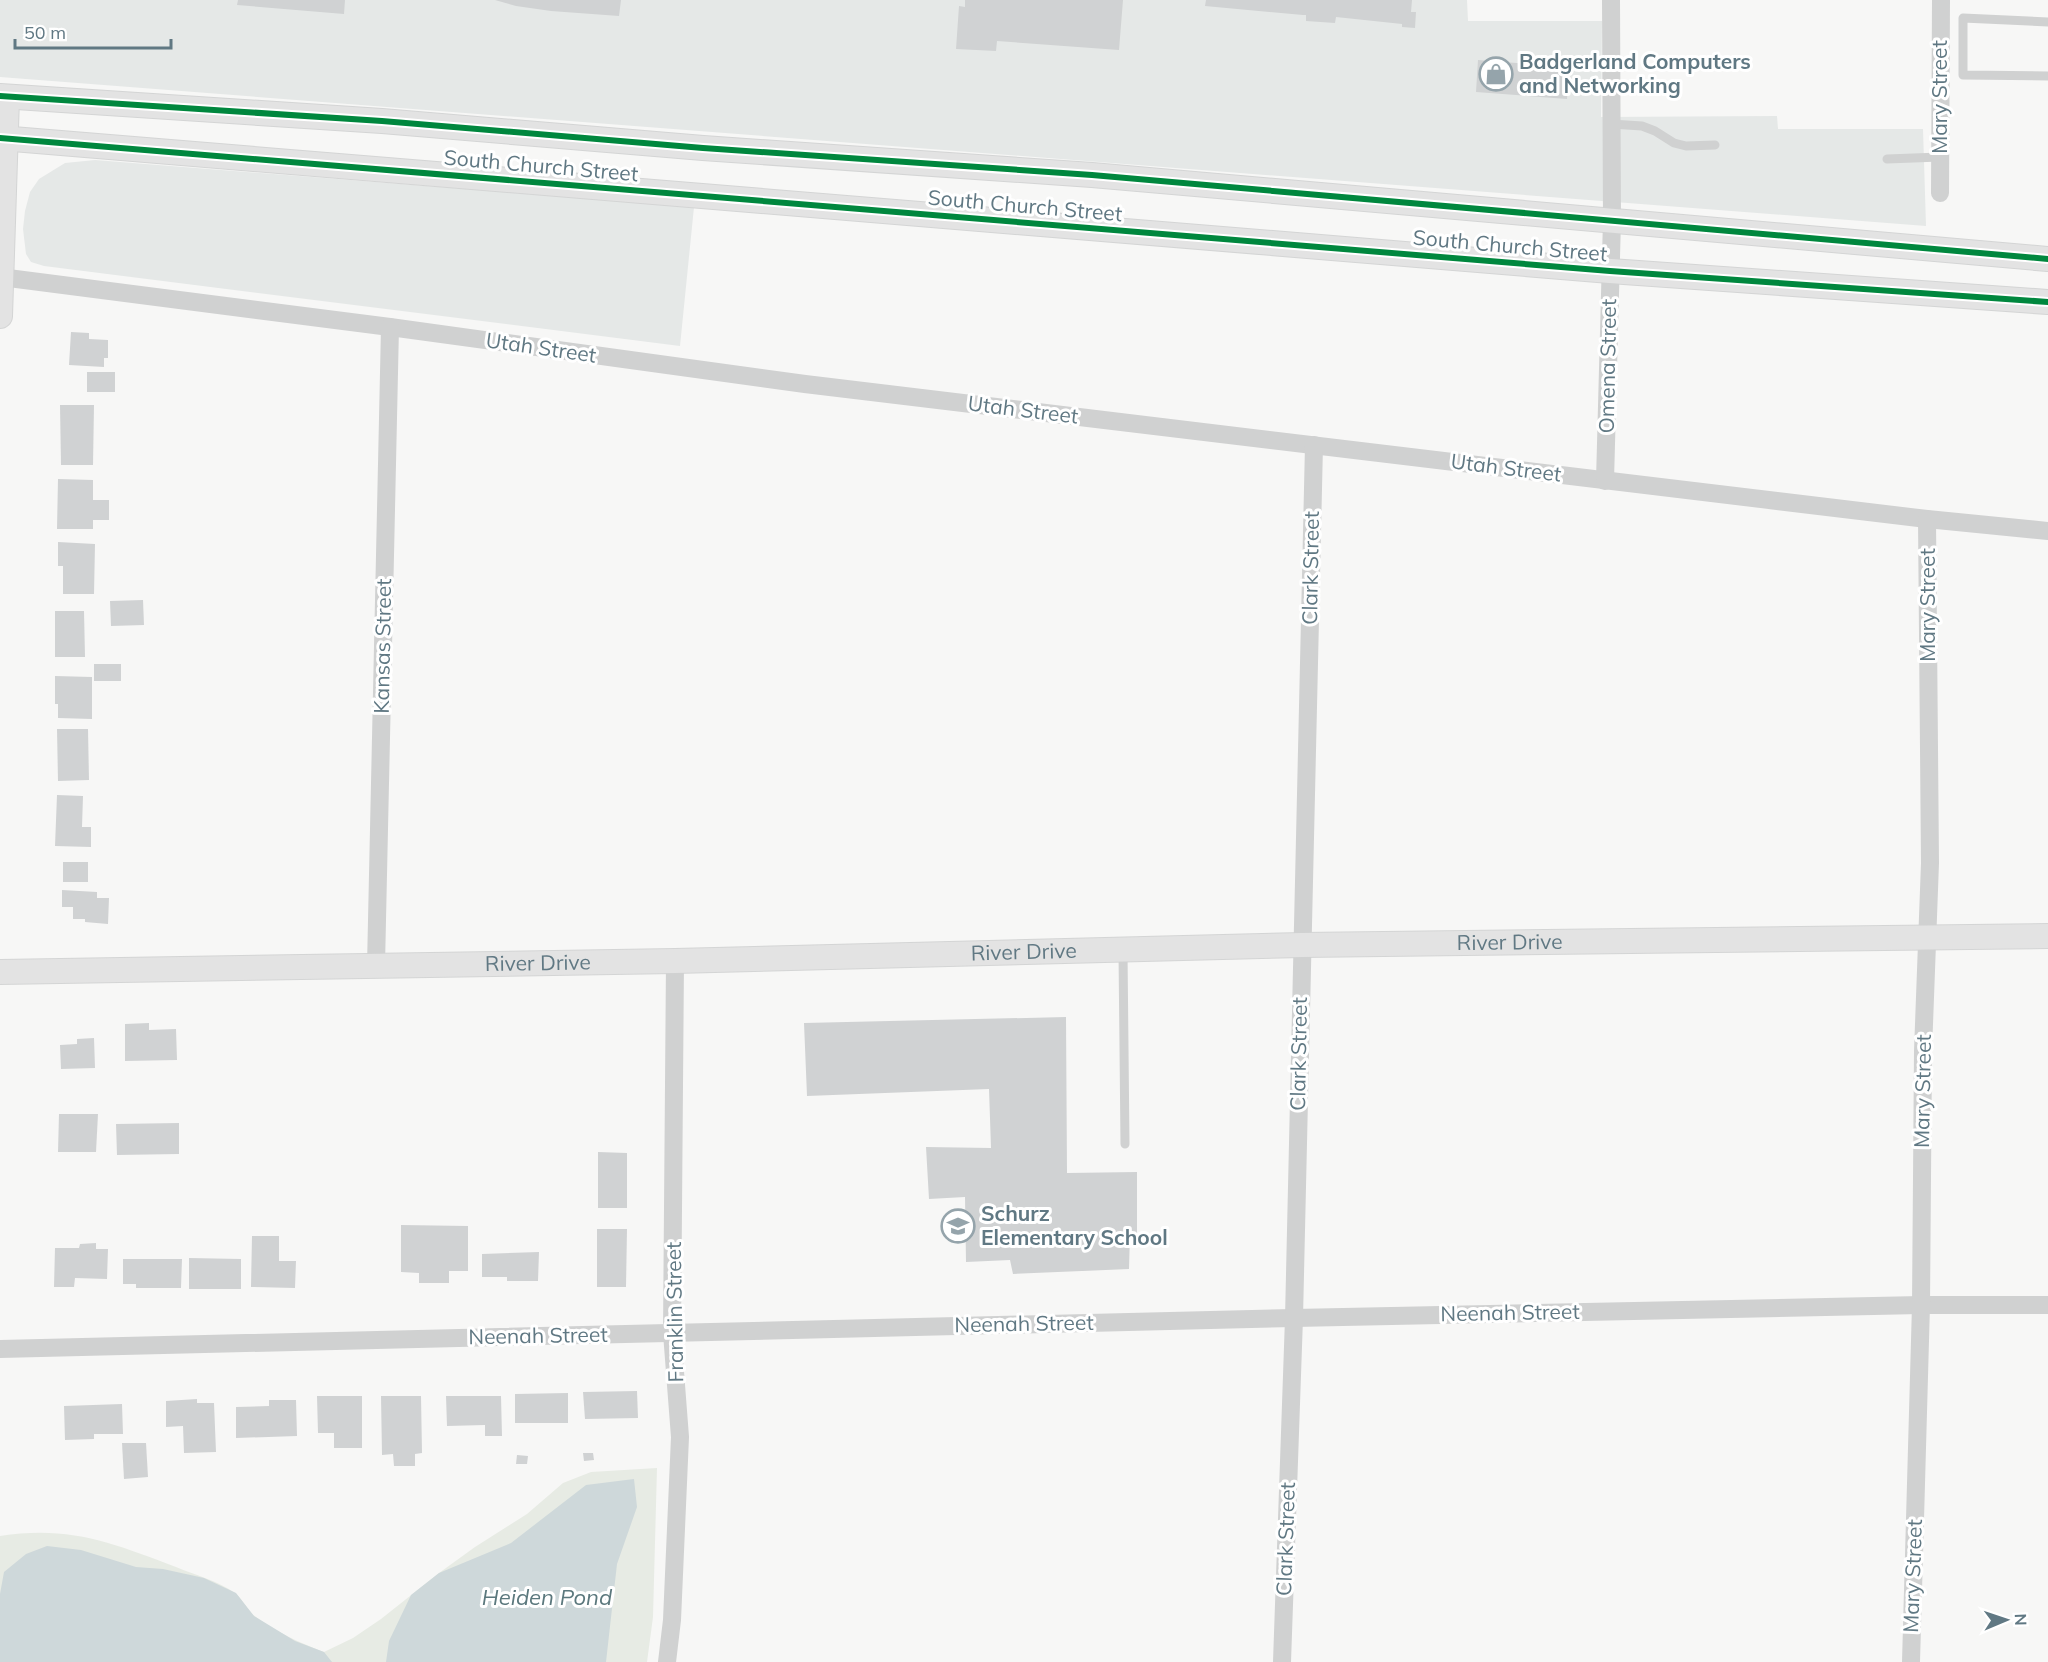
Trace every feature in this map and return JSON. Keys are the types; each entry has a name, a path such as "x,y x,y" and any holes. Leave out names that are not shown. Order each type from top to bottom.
{"main road":[{"path":"0,316 4,96"},
{"name":"South Church Street","path":"4,96 382,121 691,147 1092,175 2048,259"},
{"name":"South Church Street","path":"4,138 1610,271 2048,302"},
{"name":"River Drive","path":"0,972 675,961 1302,945 2048,936"}],"street":[{"name":"Omena Street","path":"1605,481 1612,220 1611,0"},
{"name":"Mary Street","path":"1940,193 1941,9"},
{"name":"Utah Street","path":"0,277 390,327 805,384 1605,481 2048,531"},
{"name":"Kansas Street","path":"376,966 390,327"},
{"name":"Clark Street","path":"1282,1662 1293,1318 1314,445"},
{"name":"Mary Street","path":"1911,1662 1930,863 1927,519"},
{"name":"Franklin Street","path":"667,1662 672,1620 680,1437 672,1333 675,961"},
{"name":"Neenah Street","path":"0,1349 1293,1318 1921,1305 2048,1305"}],"lane":[{"path":"1941,9 1963,18 2048,22"},
{"path":"1963,18 1963,75"},
{"path":"1941,76 2048,76"},
{"path":"1611,124 1642,126 1674,143 1686,146 1716,145"},
{"path":"1887,159 1940,157"},
{"path":"1123,950 1125,1144"}],"shaded area":[{"path":"0,0 1467,0 1468,21 1602,21 1601,117 1777,116 1778,129 1923,129 1926,226 0,77"},
{"path":"95,160 694,207 680,346 44,266 31,262 26,254 23,229 30,192 39,179 65,163"},
{"path":"657,1468 653,1617 647,1662 0,1662 0,1536 25,1533 69,1535 90,1538 132,1550 221,1585 235,1593 253,1614 264,1622 288,1637 324,1652 353,1638 381,1619 475,1547 527,1514 563,1483 591,1472"}],"water":[{"name":"Heiden Pond","path":"634,1479 637,1507 617,1564 606,1662 386,1662 389,1641 411,1595 439,1573 511,1543 586,1485"},
{"path":"47,1546 81,1550 136,1567 163,1569 204,1578 236,1593 254,1616 295,1641 324,1652 332,1662 0,1662 0,1594 4,1572 26,1554"}],"building":[{"path":"238,0 345,0 344,14 237,5"},
{"path":"495,0 621,0 619,16 551,11 516,6"},
{"path":"965,0 1123,0 1119,50 997,41 996,51 956,49 959,6 965,7"},
{"path":"1206,0 1412,0 1411,12 1416,12 1415,28 1402,27 1402,24 1336,17 1335,23 1306,21 1306,15 1205,6"},
{"path":"1478,60 1569,67 1567,99 1476,92"},
{"path":"71,332 89,333 89,339 108,340 108,358 104,358 104,367 69,365"},
{"path":"87,372 115,372 115,392 87,392"},
{"path":"60,405 94,405 93,465 61,465"},
{"path":"58,479 93,480 93,500 109,500 109,520 93,520 93,529 57,529"},
{"path":"58,542 95,544 94,594 63,594 63,566 58,566"},
{"path":"143,600 144,625 111,626 110,601"},
{"path":"55,611 84,611 85,657 55,657"},
{"path":"94,664 121,664 121,681 94,681"},
{"path":"55,676 92,677 92,719 58,718 58,704 55,704"},
{"path":"57,729 88,729 89,780 58,781"},
{"path":"57,795 83,796 82,827 91,827 91,847 55,846"},
{"path":"63,862 88,862 88,882 63,882"},
{"path":"62,890 97,892 97,898 109,898 108,924 73,919 73,907 62,907"},
{"path":"1066,1017 1067,1173 1137,1172 1137,1233 1130,1233 1129,1269 1013,1274 1010,1260 966,1262 965,1197 929,1199 926,1147 991,1148 989,1089 807,1096 804,1023"},
{"path":"149,1023 149,1030 176,1029 177,1060 125,1061 125,1024"},
{"path":"94,1038 95,1068 61,1069 60,1045 77,1044 77,1039"},
{"path":"59,1114 98,1114 96,1152 58,1152"},
{"path":"179,1123 179,1154 117,1155 116,1124"},
{"path":"598,1152 627,1153 627,1208 598,1208"},
{"path":"401,1225 468,1226 468,1271 449,1271 449,1283 419,1283 419,1273 401,1272"},
{"path":"597,1229 627,1229 626,1287 597,1287"},
{"path":"252,1236 279,1236 279,1261 296,1261 295,1288 251,1287"},
{"path":"96,1243 96,1249 108,1249 107,1279 75,1278 74,1287 54,1287 55,1248 79,1248 80,1244"},
{"path":"539,1252 538,1281 507,1281 507,1277 482,1277 482,1254"},
{"path":"189,1258 241,1259 241,1289 189,1289"},
{"path":"123,1259 182,1259 181,1288 136,1288 136,1284 123,1284"},
{"path":"637,1391 638,1418 585,1419 583,1392"},
{"path":"568,1393 568,1423 515,1423 515,1394"},
{"path":"317,1396 362,1396 362,1448 334,1448 334,1433 318,1433"},
{"path":"381,1396 421,1396 422,1453 415,1454 415,1466 394,1466 393,1454 382,1455"},
{"path":"446,1396 501,1396 502,1436 485,1436 485,1425 447,1426"},
{"path":"197,1399 197,1403 214,1403 216,1452 184,1453 183,1426 166,1427 166,1401"},
{"path":"269,1400 296,1400 297,1436 236,1438 236,1407 269,1406"},
{"path":"122,1404 123,1434 94,1434 94,1439 65,1440 64,1406"},
{"path":"122,1443 146,1443 148,1477 124,1479"},
{"path":"583,1453 593,1453 594,1460 584,1461"},
{"path":"517,1455 528,1456 527,1464 516,1464"}],"cycle path":[{"path":"0,96 382,121 703,148 1092,175 2048,259"},
{"path":"0,138 1610,271 2048,302"}],"place":[{"name":"Badgerland Computers and Networking","path":"1496,74"},
{"name":"Schurz Elementary School","path":"958,1226"}]}
